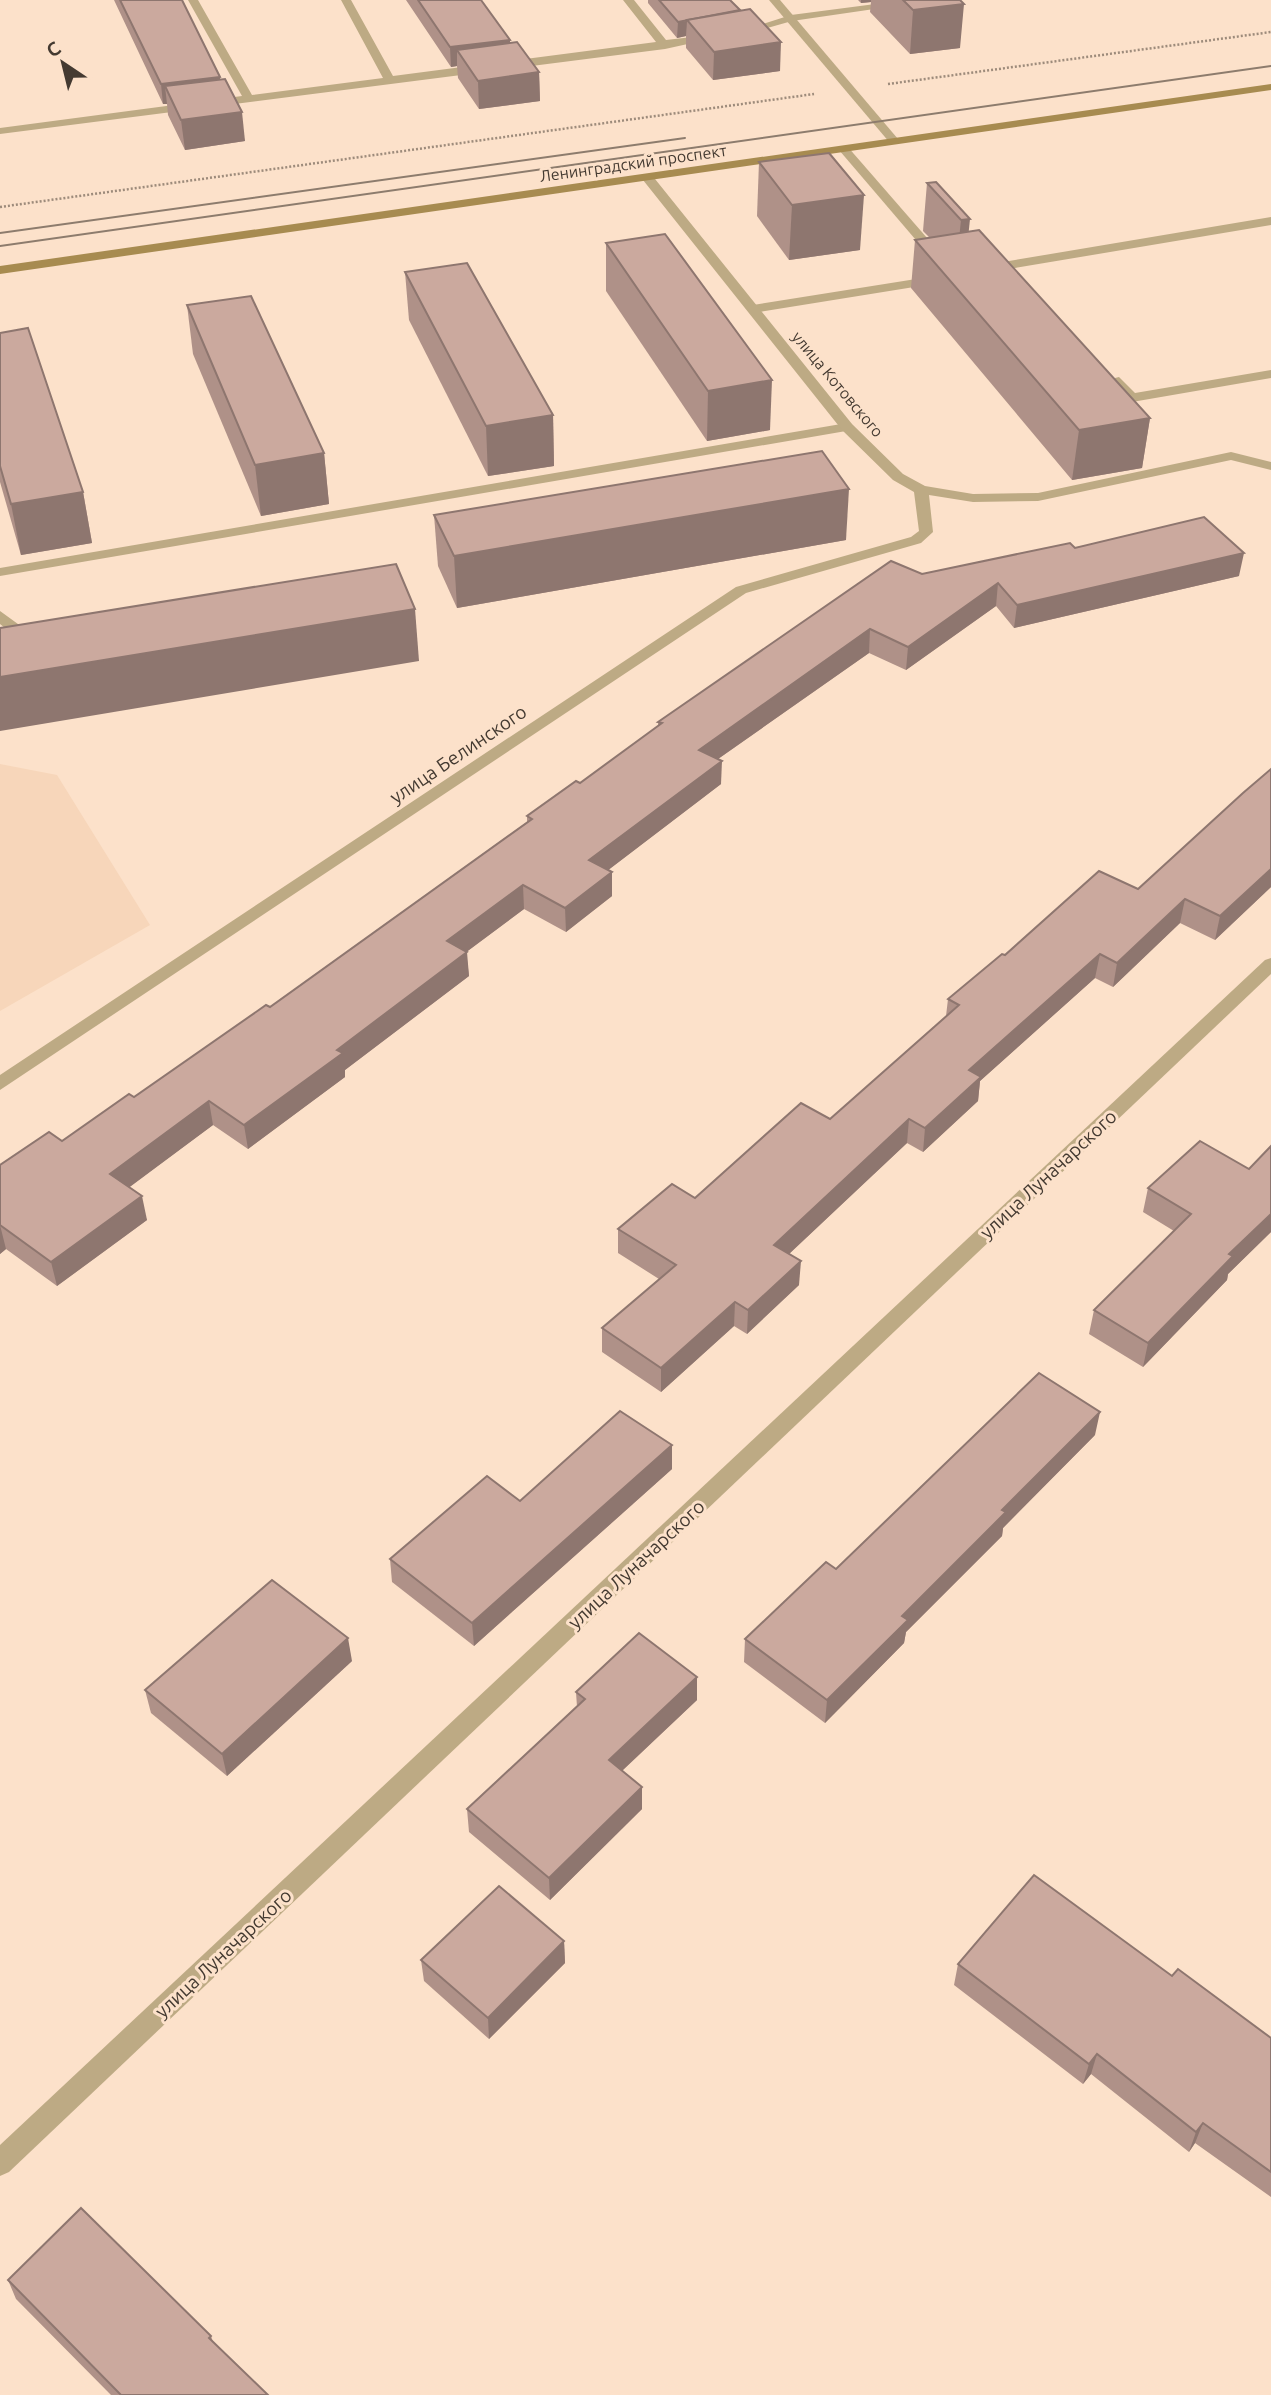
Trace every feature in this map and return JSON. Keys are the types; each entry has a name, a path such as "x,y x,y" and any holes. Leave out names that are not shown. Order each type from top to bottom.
{"main road":[{"name":"Ленинградский проспект","path":"0,270 1271,87"}],"street":[{"path":"193,0 249,99"},
{"path":"346,0 390,81"},
{"path":"628,0 665,46"},
{"path":"774,0 894,141"},
{"path":"730,35 791,18 931,0"},
{"path":"0,131 665,46 717,37"},
{"path":"842,148 955,272"},
{"name":"улица Котовского","path":"647,177 847,427 898,477 921,490 973,498 1038,497 1231,456 1271,466"},
{"path":"753,309 955,272 1010,269 1271,221"},
{"path":"1105,369 1132,398 1271,374"},
{"path":"0,572 847,427"},
{"name":"улица Белинского","path":"0,1084 741,590 916,540 926,532 921,490"},
{"name":"улица Луначарского","path":"0,2164 1271,964"}],"lane":[{"path":"0,616 24,636 49,640"}],"path":[{"path":"0,207 1271,32"}],"shaded area":[{"path":"0,764 57,775 150,925 0,1011"}],"building":[{"path":"120,0 182,0 220,77 161,84"},
{"path":"418,0 481,0 510,40 450,47"},
{"path":"659,0 730,0 740,10 678,22"},
{"path":"903,0 960,0 964,4 913,10"},
{"path":"750,9 781,42 714,52 687,20"},
{"path":"517,42 539,72 478,81 457,50"},
{"path":"225,79 242,112 181,120 165,86"},
{"path":"829,153 864,195 792,205 759,162"},
{"path":"936,182 970,219 961,220 927,183"},
{"path":"979,230 1150,418 1079,430 915,240"},
{"path":"665,234 772,380 708,391 606,243"},
{"path":"467,263 553,415 486,426 405,272"},
{"path":"251,296 324,453 255,465 187,305"},
{"path":"28,328 83,492 11,504 0,466 0,333"},
{"path":"822,451 849,489 454,556 434,515"},
{"path":"1204,517 1244,553 1017,605 998,583 908,647 870,629 699,750 722,761 589,860 612,872 565,908 523,885 447,941 467,952 337,1050 343,1053 244,1125 209,1101 110,1174 142,1196 51,1262 0,1225 0,1165 49,1132 62,1141 129,1094 134,1097 266,1005 270,1007 532,819 527,816 576,781 580,783 662,723 658,722 891,561 922,574 1070,543 1075,548"},
{"path":"396,564 415,609 0,677 0,628"},
{"path":"1271,769 1271,869 1220,916 1185,899 1117,963 1100,954 969,1070 981,1077 925,1128 909,1119 774,1245 801,1261 748,1310 735,1302 661,1368 602,1328 676,1265 618,1229 672,1184 695,1198 801,1103 830,1119 959,1005 948,999 1002,954 1005,955 1099,871 1138,889"},
{"path":"1200,1141 1249,1169 1271,1146 1271,1214 1229,1254 1233,1256 1148,1343 1094,1310 1191,1214 1148,1188"},
{"path":"1039,1373 1100,1412 1002,1510 1006,1512 902,1616 908,1620 827,1700 745,1639 826,1562 836,1569"},
{"path":"620,1411 672,1445 472,1623 390,1559 487,1476 520,1501"},
{"path":"272,1580 348,1638 222,1754 145,1690"},
{"path":"639,1633 697,1677 609,1760 642,1787 549,1878 467,1809 585,1699 576,1692"},
{"path":"1034,1875 1172,1976 1178,1969 1271,2038 1271,2172 1203,2123 1196,2132 1097,2054 1089,2064 958,1964"},
{"path":"499,1886 564,1941 488,2018 421,1960"},
{"path":"81,2208 268,2395 121,2395 8,2280"}],"tram line":[{"path":"0,246 1271,66"},
{"path":"0,233 685,138"}]}
